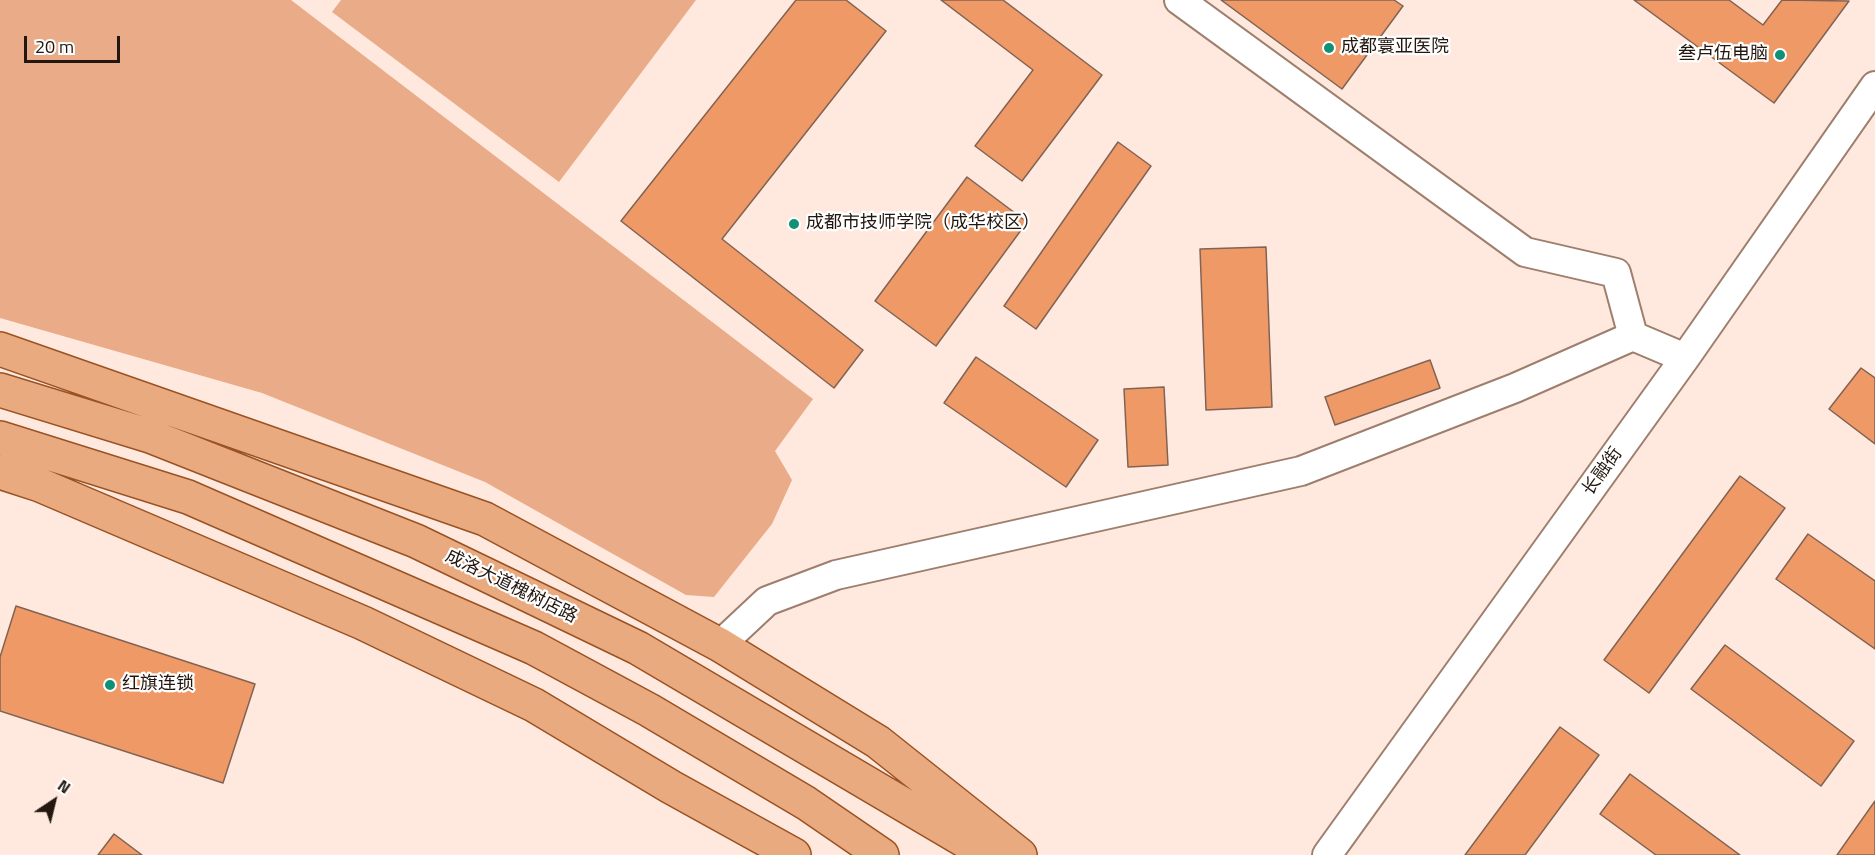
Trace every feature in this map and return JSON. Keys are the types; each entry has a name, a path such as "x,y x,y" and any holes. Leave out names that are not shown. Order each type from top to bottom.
{"main road":[{"path":"0,349 485,519 720,645 878,742 1020,855"},
{"name":"成洛大道槐树店路","path":"0,390 150,436 417,541 638,648 989,855"},
{"path":"0,438 188,497 411,592 544,654 649,710 806,803 882,855"},
{"path":"0,472 40,485 352,619 534,705 671,787 794,855"}],"street":[{"path":"1179,0 1525,252 1616,273 1633,336"},
{"name":"长融街","path":"1327,855 1685,358 1875,86"},
{"path":"720,645 767,601 836,575 1301,471 1515,388 1633,336 1685,358"}],"shaded area":[{"path":"0,0 291,0 813,399 775,451 792,480 772,524 714,597 686,595 485,482 262,393 0,318"},
{"path":"341,0 696,0 559,182 332,12"}],"building":[{"path":"796,0 846,0 886,31 722,239 863,350 834,388 621,221"},
{"path":"941,0 1003,0 1102,75 1022,181 975,146 1033,70"},
{"name":"成都寰亚医院","path":"1221,0 1394,0 1403,6 1342,89"},
{"path":"1634,0 1729,0 1763,25 1782,0 1849,1 1774,103"},
{"path":"1118,142 1151,166 1036,329 1004,306"},
{"path":"967,177 1027,222 936,346 875,301"},
{"path":"1266,247 1272,407 1206,410 1200,249"},
{"path":"976,357 1098,440 1066,487 944,403"},
{"path":"1430,360 1440,388 1335,425 1325,397"},
{"path":"1861,368 1875,378 1875,444 1829,409"},
{"path":"1164,387 1168,465 1128,467 1124,389"},
{"path":"1740,476 1785,508 1649,693 1604,660"},
{"path":"1808,534 1875,581 1875,649 1776,579"},
{"path":"16,606 255,684 223,783 0,711 0,657"},
{"path":"1725,645 1854,741 1821,786 1691,689"},
{"path":"1560,727 1599,755 1525,855 1465,855"},
{"path":"1630,774 1740,855 1656,855 1600,814"},
{"path":"1875,801 1875,855 1837,855"},
{"path":"114,834 142,855 98,855"}],"place":[{"name":"成都寰亚医院","path":"1329,48"},
{"name":"叁卢伍电脑","path":"1780,55"},
{"name":"成都市技师学院（成华校区）","path":"794,224"},
{"name":"红旗连锁","path":"110,685"}]}
